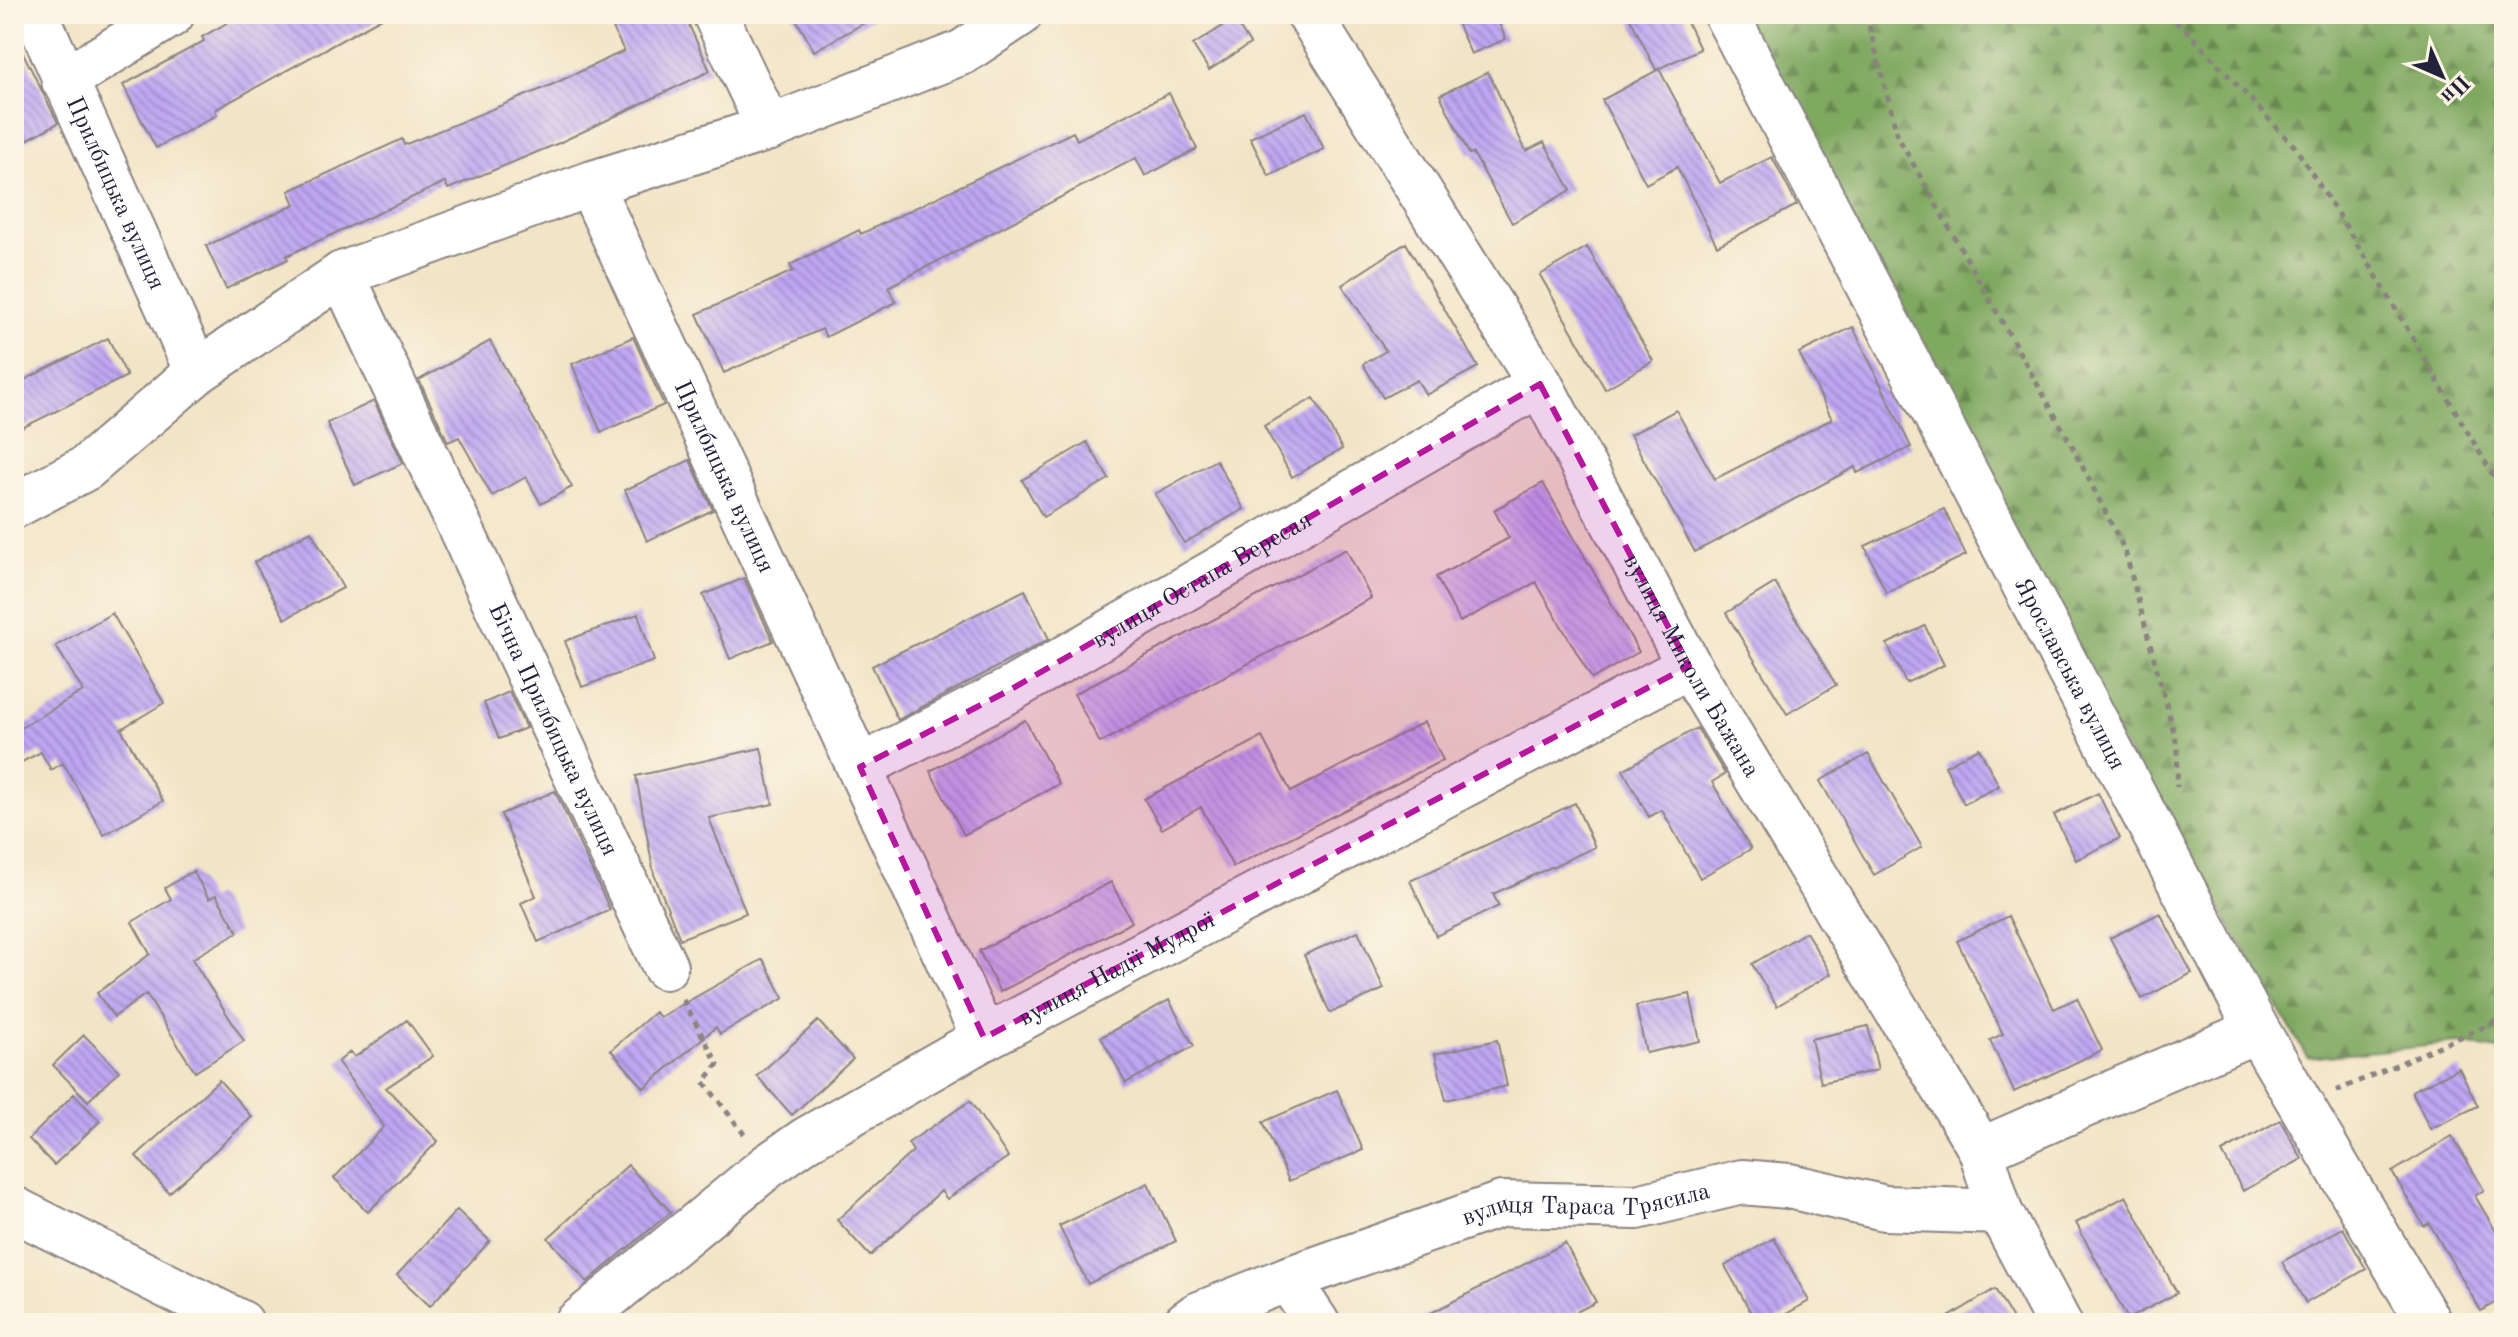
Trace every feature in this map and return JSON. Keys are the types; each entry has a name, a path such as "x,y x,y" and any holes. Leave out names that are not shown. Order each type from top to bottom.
{"street":[{"name":"Прилбицька вулиця","path":"36,14 197,372"},
{"path":"64,81 172,14"},
{"path":"715,14 769,128"},
{"path":"14,506 86,468 197,372 342,274 590,184 769,128 963,52 1020,14"},
{"name":"вулиця Миколи Бажана","path":"1309,14 1540,384 1689,666 1981,1150 2000,1212 2059,1323"},
{"name":"Ярославська вулиця","path":"1726,14 2257,1030 2429,1323"},
{"name":"Прилбицька вулиця","path":"590,184 984,1038"},
{"name":"Бічна Прилбицька вулиця","path":"342,274 665,967"},
{"name":"вулиця Остапа Вересая","path":"860,767 1008,691 1540,384"},
{"name":"вулиця Надії Мудрої","path":"577,1323 768,1166 807,1139 984,1038 1689,666"},
{"path":"1981,1150 2257,1030"},
{"name":"вулиця Тараса Трясила","path":"1186,1323 1197,1315 1288,1279 1502,1204 1637,1207 1742,1182 1789,1186 1885,1208 2000,1212"},
{"path":"14,1209 241,1323"},
{"path":"1288,1279 1317,1323"}],"path":[{"path":"1866,14 1898,137 2070,442 2125,551 2178,748 2177,795"},
{"path":"2166,14 2186,30 2295,147 2367,260 2504,494"},
{"path":"665,967 718,1064 704,1082 768,1166"},
{"path":"2301,1106 2504,1018"}],"highlighted area":[{"path":"1540,384 1689,666 984,1038 860,767 1008,691"}],"green space":[{"path":"1737,14 2504,14 2504,1051 2457,1043 2308,1058 2076,664"}],"building":[{"path":"243,14 389,14 215,110 217,115 156,148 123,85 204,41 202,37"},
{"path":"606,14 684,14 710,71 559,143 448,189 445,182 286,256 288,259 226,289 206,246 295,204 289,191 402,139 404,145 549,86 624,51"},
{"path":"793,14 880,14 814,51"},
{"path":"1453,14 1495,14 1506,39 1471,54"},
{"path":"1628,14 1683,14 1700,49 1656,70"},
{"path":"1234,19 1250,44 1209,70 1193,45"},
{"path":"14,35 58,123 14,147"},
{"path":"1659,69 1720,183 1772,157 1797,205 1717,246 1677,167 1646,184 1602,100"},
{"path":"1488,72 1526,151 1544,142 1571,190 1512,223 1473,153 1469,154 1440,95"},
{"path":"1169,93 1197,149 1145,176 1136,158 888,287 896,302 826,337 822,329 724,373 697,314 793,271 790,265 859,230 861,234 1073,132 1077,140"},
{"path":"1306,112 1324,149 1269,176 1250,138"},
{"path":"1406,243 1478,367 1426,395 1417,380 1383,398 1363,364 1386,351 1342,285"},
{"path":"1587,247 1653,361 1605,389 1540,275"},
{"path":"1853,327 1911,447 1857,473 1855,467 1695,552 1630,435 1676,410 1715,479 1832,419 1799,353"},
{"path":"633,337 664,405 601,432 572,364"},
{"path":"108,338 127,376 14,432 14,385"},
{"path":"490,341 572,487 541,504 526,477 492,496 459,437 448,442 419,380"},
{"path":"1314,398 1342,449 1292,477 1264,426"},
{"path":"374,401 403,463 355,485 327,423"},
{"path":"1087,442 1109,479 1043,517 1022,480"},
{"path":"690,460 713,510 647,541 625,490"},
{"path":"1216,460 1244,509 1184,543 1155,494"},
{"path":"1543,483 1639,652 1592,679 1536,582 1460,622 1436,577 1509,538 1494,510"},
{"path":"1944,509 1966,555 1886,593 1865,546"},
{"path":"311,531 343,588 285,619 254,562"},
{"path":"1346,549 1371,598 1100,743 1074,694"},
{"path":"744,578 773,641 730,659 703,595"},
{"path":"1775,583 1836,685 1787,714 1726,613"},
{"path":"1025,590 1049,639 898,720 872,666"},
{"path":"112,613 164,703 121,729 163,801 104,835 63,763 51,770 41,752 14,766 14,732 83,691 56,646"},
{"path":"638,614 654,661 582,687 565,641"},
{"path":"1925,626 1944,665 1906,683 1887,644"},
{"path":"509,692 526,728 499,739 484,703"},
{"path":"1025,720 1059,784 964,835 930,771"},
{"path":"1424,722 1443,760 1233,867 1201,807 1162,829 1144,799 1262,737 1291,792"},
{"path":"1697,728 1725,774 1712,782 1751,849 1700,878 1662,810 1649,817 1623,770"},
{"path":"761,748 773,804 709,818 746,913 680,939 654,874 636,776"},
{"path":"1979,748 1999,786 1964,804 1945,766"},
{"path":"1868,754 1922,847 1874,875 1820,781"},
{"path":"555,791 610,910 538,942 521,903 536,896 501,814"},
{"path":"2098,793 2120,838 2076,860 2054,815"},
{"path":"1575,803 1595,847 1493,894 1499,906 1436,936 1410,881"},
{"path":"193,871 209,899 216,895 238,932 192,959 244,1041 195,1072 146,994 114,1017 97,993 150,954 132,922 171,899 165,888"},
{"path":"1111,882 1132,922 1000,992 979,951"},
{"path":"2160,913 2192,973 2142,999 2110,938"},
{"path":"2008,916 2054,1009 2077,998 2102,1050 2014,1092 1990,1040 2003,1034 1957,941"},
{"path":"1358,931 1384,989 1330,1013 1304,955"},
{"path":"1806,932 1831,974 1777,1006 1752,964"},
{"path":"763,959 784,998 720,1034 716,1027 644,1088 611,1050 655,1012 660,1017"},
{"path":"1690,994 1700,1041 1646,1053 1636,1006"},
{"path":"1169,1000 1194,1046 1126,1083 1101,1037"},
{"path":"407,1020 433,1056 386,1088 438,1141 368,1212 334,1178 384,1127 338,1062 350,1052 355,1057"},
{"path":"818,1021 853,1059 792,1115 757,1076"},
{"path":"1868,1026 1878,1070 1821,1083 1811,1039"},
{"path":"84,1035 119,1071 88,1101 53,1065"},
{"path":"1497,1040 1507,1086 1446,1100 1435,1054"},
{"path":"2459,1068 2478,1106 2430,1129 2412,1091"},
{"path":"219,1080 252,1117 169,1193 136,1156"},
{"path":"1337,1090 1363,1150 1289,1181 1263,1122"},
{"path":"74,1094 100,1121 54,1165 29,1139"},
{"path":"970,1101 1008,1157 947,1199 941,1191 870,1256 837,1220 913,1151 908,1143"},
{"path":"2280,1120 2302,1159 2243,1191 2222,1152"},
{"path":"2452,1136 2484,1190 2475,1196 2504,1245 2504,1297 2481,1311 2429,1223 2424,1226 2392,1172"},
{"path":"628,1165 671,1212 587,1282 548,1238"},
{"path":"1148,1183 1176,1241 1088,1284 1059,1226"},
{"path":"2126,1196 2177,1293 2128,1319 2076,1223"},
{"path":"457,1210 490,1241 430,1306 397,1275"},
{"path":"2343,1228 2366,1269 2306,1303 2282,1262"},
{"path":"1774,1238 1809,1301 1770,1323 1757,1323 1725,1266"},
{"path":"1565,1243 1596,1302 1555,1323 1412,1323"},
{"path":"1995,1289 2015,1323 1939,1323"}]}
